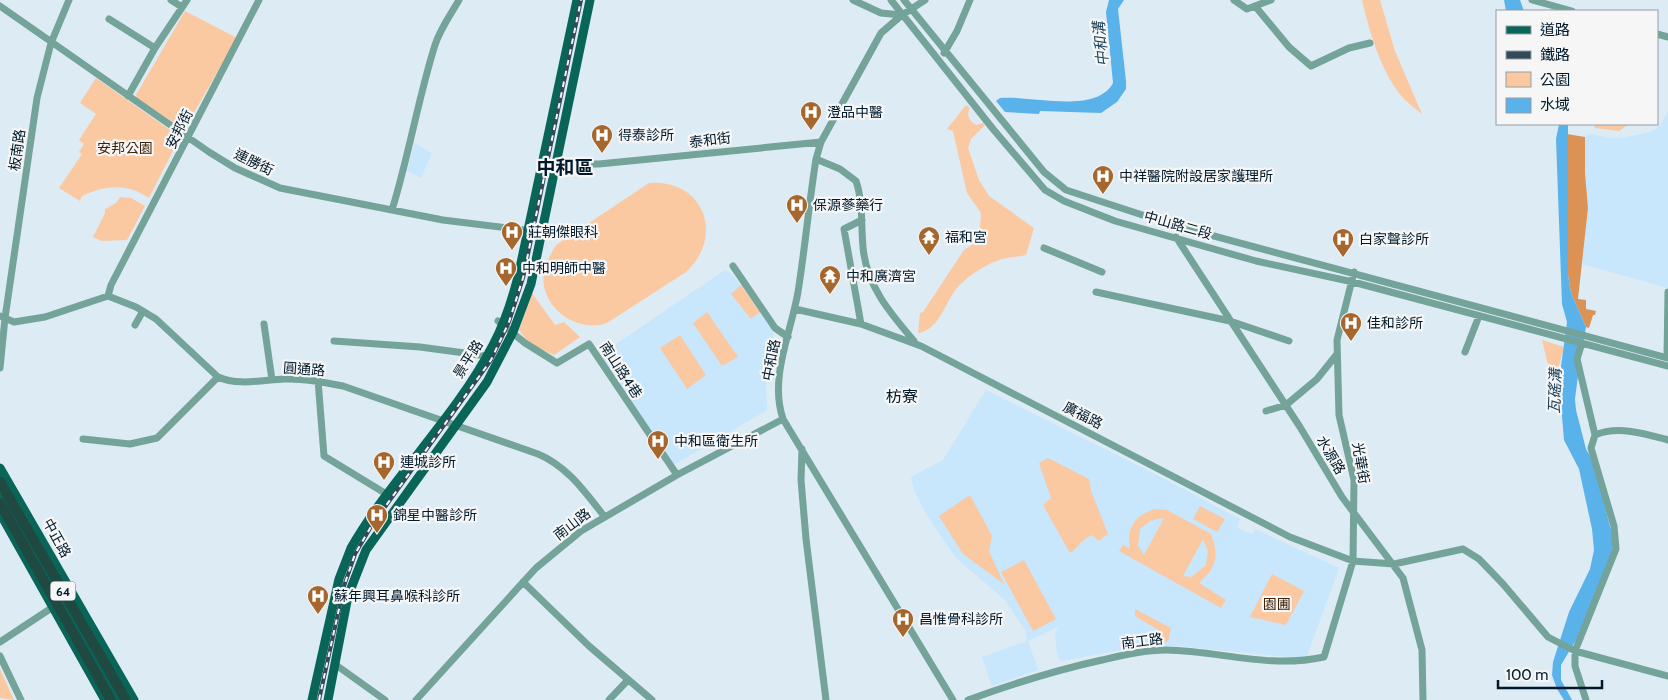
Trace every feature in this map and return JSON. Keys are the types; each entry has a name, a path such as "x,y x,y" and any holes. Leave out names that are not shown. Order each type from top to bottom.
{"highway":[{"name":"64","path":"0,482 126,700"},
{"name":"64","path":"0,503 111,700"}],"main road":[{"name":"景平路","path":"312,700 336,588 345,561 358,537 487,356 518,276 577,0"},
{"name":"景平路","path":"328,700 348,596 366,550 487,382 513,332 530,284 590,0"},
{"name":"中正路","path":"0,468 134,700"},
{"name":"中正路","path":"0,492 119,700"},
{"path":"0,513 105,700"}],"street":[{"name":"板南路","path":"0,368 3,317 37,98 51,43 70,0"},
{"path":"171,0 182,7"},
{"path":"128,96 155,48 187,0"},
{"name":"安邦街","path":"108,296 111,285 259,0"},
{"path":"392,210 404,171 410,140 435,44 459,0"},
{"path":"854,0 881,13 902,15"},
{"name":"中山路二段","path":"891,0 939,63 1045,190 1064,201 1114,221 1256,260 1353,282 1668,366"},
{"name":"中山路二段","path":"904,0 1044,172 1066,190 1173,225 1354,272 1668,358"},
{"name":"中和路","path":"925,0 902,15 880,33 821,142 816,159 795,309 777,388 777,404 783,419 953,700"},
{"path":"939,63 957,31 970,0"},
{"path":"1234,0 1247,9 1271,0"},
{"path":"1532,0 1568,10"},
{"name":"連勝街","path":"0,6 188,138 235,168 280,188 443,220 541,232"},
{"path":"1255,6 1289,47 1311,66 1348,48 1370,43"},
{"path":"110,19 155,48"},
{"name":"泰和街","path":"543,164 555,166 684,156 821,142"},
{"path":"816,159 840,169 856,181 862,220 866,268 885,306 916,344"},
{"path":"861,324 844,228 862,220"},
{"name":"水源路","path":"1176,237 1286,406 1342,497 1353,509 1403,578 1422,650 1423,700"},
{"path":"1044,248 1102,272"},
{"path":"733,266 775,328 788,337"},
{"name":"光華街","path":"1324,657 1353,561 1354,480 1339,415 1337,340 1354,272"},
{"path":"1096,292 1199,313 1230,321 1289,341"},
{"path":"1668,292 1668,358"},
{"path":"3,317 14,322 45,318 108,296 143,311 156,319 218,377 157,438 130,444 83,439"},
{"name":"廣福路","path":"795,309 861,324 916,344 1290,537 1353,561 1394,564 1463,549 1479,559 1553,640 1573,650 1668,675"},
{"path":"135,325 143,311"},
{"path":"1465,352 1479,316"},
{"name":"南山路4巷","path":"500,323 525,343 557,363 589,344 677,475"},
{"path":"264,324 272,380"},
{"path":"334,341 420,347 487,356"},
{"path":"1582,343 1578,359 1595,435 1591,442 1592,457 1614,526 1616,549 1573,650 1575,666 1586,700"},
{"path":"1266,411 1286,406 1317,379 1337,354"},
{"name":"圓通路","path":"218,377 227,382 318,380 343,386 456,425 552,460 580,485 604,516"},
{"path":"318,380 324,456 388,495"},
{"name":"南山路","path":"416,700 523,582 552,554 604,516 634,502 677,475 783,419"},
{"path":"1595,435 1614,430 1629,431 1668,440"},
{"path":"802,449 801,480 806,540 826,700"},
{"path":"523,582 628,681 652,700"},
{"path":"0,642 72,595"},
{"name":"南工路","path":"968,700 1027,679 1142,651 1198,652 1271,662 1303,661 1324,657"},
{"path":"0,656 21,700"},
{"path":"336,665 385,700"},
{"path":"609,700 628,681"}],"shaded area":[{"path":"1668,111 1668,288 1582,264 1588,208 1585,173 1585,137 1588,134 1593,134 1609,138 1622,138 1650,132 1660,126"},
{"path":"1567,134 1585,137 1585,173 1588,208 1578,299 1586,300 1586,309 1596,311 1589,328 1586,327 1571,293 1568,275"},
{"path":"415,143 432,153 421,178 407,171"},
{"path":"725,270 733,275 774,333 765,364 767,410 674,465 600,355"},
{"path":"986,390 1159,476 1240,519 1237,527 1243,531 1253,534 1255,529 1339,568 1306,659 1178,646 1143,646 1061,661 1057,654 1055,635 1058,627 1028,641 1038,670 992,686 982,657 1027,641 1026,632 1005,600 955,557 926,514 914,490 911,477 943,460"}],"green space":[{"path":"1362,0 1380,0 1395,51 1422,114 1401,96 1386,72 1372,36"},
{"name":"安邦公園","path":"185,11 237,38 184,130 137,98 136,95"},
{"name":"安邦公園","path":"96,78 180,137 149,198 133,190 116,187 91,192 82,196 80,201 59,188 82,154 79,152 84,144 79,140 96,114 80,103"},
{"path":"966,105 970,108 968,115 972,122 976,125 983,123 985,125 971,139 968,148 979,180 989,196 1034,228 1026,255 998,260 971,275 957,288 933,325 918,333 920,313 923,312 964,250 979,240 981,213 967,193 953,131 947,129"},
{"path":"1594,125 1628,125 1619,131 1595,128"},
{"path":"649,183 668,184 683,190 695,200 703,212 706,227 704,242 698,258 686,272 607,323 587,325 577,323 568,318 552,305 547,296 543,281 548,260 556,245"},
{"path":"120,197 131,198 145,206 127,240 102,241 93,237 105,213 105,209 116,203"},
{"path":"741,285 760,312 751,319 731,294"},
{"path":"532,293 555,325 564,322 580,337 554,355 530,344 519,330"},
{"path":"707,312 738,357 722,366 693,323"},
{"path":"680,335 706,375 687,389 660,348"},
{"path":"1542,340 1564,347 1557,373 1550,372"},
{"path":"1048,458 1089,479 1091,491 1108,534 1099,541 1092,535 1070,553 1043,505 1051,498 1039,463"},
{"path":"970,495 992,536 989,551 1004,584 963,554 939,516"},
{"path":"1200,506 1225,519 1217,532 1193,519"},
{"path":"1154,509 1167,510 1211,534 1215,548 1215,561 1210,572 1199,583 1226,600 1221,608 1119,551 1123,545 1130,549 1129,535 1133,524 1141,515","holes":["1164,518 1144,555 1138,546 1140,529 1150,521","1203,539 1208,551 1206,565 1191,577 1183,576"]},
{"path":"1024,560 1056,619 1033,631 1001,572"},
{"name":"園圃","path":"1272,574 1304,591 1286,625 1250,617"},
{"path":"1135,609 1171,628 1168,642 1160,640 1160,631 1135,616"},
{"path":"0,669 14,700 0,698"}],"water":[{"path":"1109,0 1124,0 1118,9 1126,89 1117,102 1101,113 1040,111 1039,114 1005,112 996,101 1000,98 1077,101 1104,93 1113,83 1106,12"},
{"path":"1504,0 1520,0 1524,10 1506,10"},
{"path":"1559,125 1568,125 1568,275 1571,293 1586,327 1575,399 1576,410 1586,449 1593,461 1614,541 1611,557 1576,640 1561,665 1561,680 1572,700 1564,700 1557,689 1552,675 1553,662 1569,612 1590,569 1594,550 1592,529 1579,469 1564,440 1559,381 1567,322 1562,304 1556,139"}],"railway":[{"path":"319,700 344,586 355,554 372,525 491,360 509,322 523,278 581,0"}],"place":[{"name":"澄品中醫","path":"811,131"},
{"name":"得泰診所","path":"602,154"},
{"name":"中祥醫院附設居家護理所","path":"1103,195"},
{"name":"保源蔘藥行","path":"797,224"},
{"name":"莊朝傑眼科","path":"512,251"},
{"name":"福和宮","path":"929,256"},
{"name":"白家聲診所","path":"1343,258"},
{"name":"中和明師中醫","path":"506,287"},
{"name":"中和廣濟宮","path":"830,295"},
{"name":"佳和診所","path":"1351,342"},
{"name":"中和區衛生所","path":"658,460"},
{"name":"連城診所","path":"384,481"},
{"name":"錦星中醫診所","path":"377,534"},
{"name":"蘇年興耳鼻喉科診所","path":"318,615"},
{"name":"昌惟骨科診所","path":"903,638"}],"district":[{"name":"中和區","path":"565,167"},
{"name":"枋寮","path":"902,396"}],"water label":[{"name":"中和溝","path":"1101,44"},
{"name":"瓦磘溝","path":"1555,391"}]}
